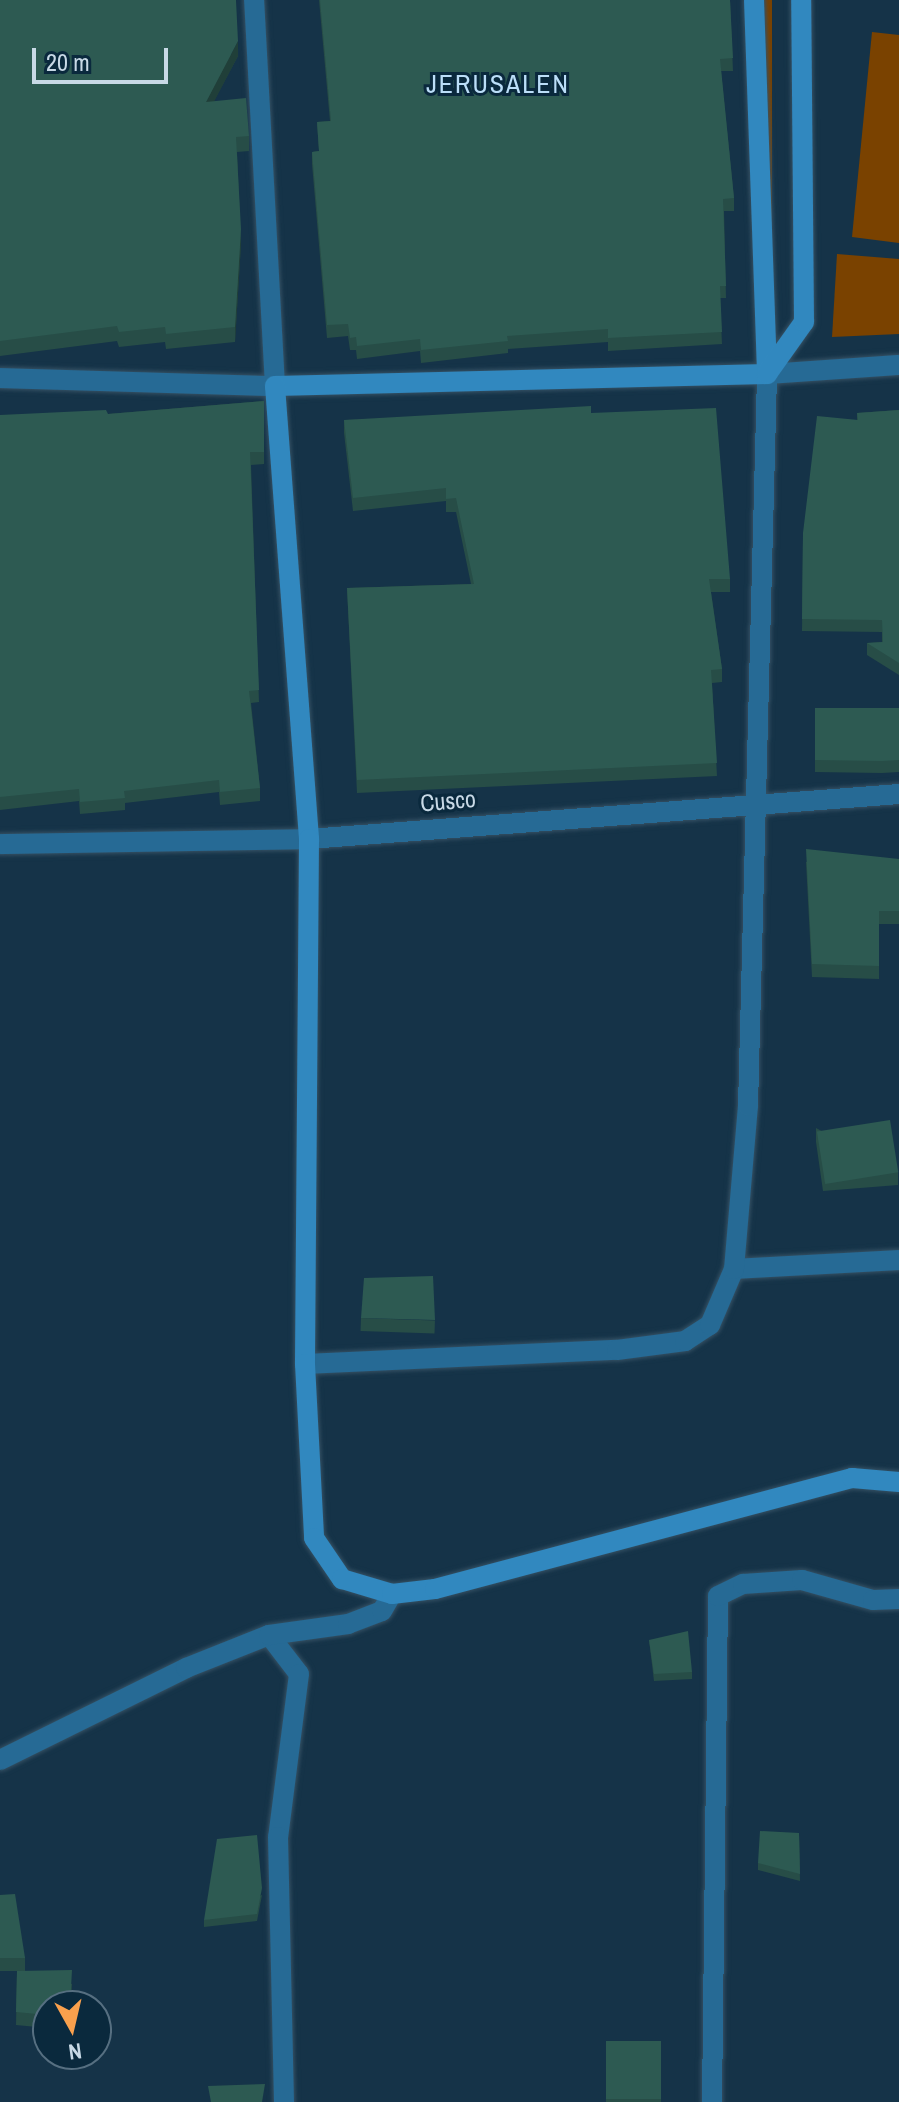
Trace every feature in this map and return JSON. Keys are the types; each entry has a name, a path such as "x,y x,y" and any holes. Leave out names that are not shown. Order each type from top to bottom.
{"street":[{"path":"254,0 275,386 309,839 305,1364 314,1538 342,1579 392,1594 435,1589 852,1478 899,1482"},
{"path":"305,1364 617,1350 685,1341 710,1325 734,1269 748,1106 760,802 767,374 754,0"},
{"path":"767,374 804,322 801,0"},
{"path":"0,378 275,386 767,374 899,365"},
{"name":"Cusco","path":"0,844 309,839 760,802 899,794"},
{"path":"734,1269 899,1260"},
{"path":"712,2102 718,1596 743,1584 802,1580 873,1600 899,1599"},
{"path":"0,1760 186,1668 269,1635 348,1624 382,1611 392,1594"},
{"path":"269,1635 299,1674 278,1837 284,2102"}],"shaded area":[{"path":"759,0 772,0 772,316 759,316"},
{"path":"872,32 899,35 899,243 852,237"},
{"path":"837,254 899,259 899,334 832,337"}],"building":[{"path":"0,0 236,0 238,41 206,102 246,98 249,136 236,137 241,229 235,327 166,334 165,327 119,332 117,326 0,341"},
{"path":"320,0 730,0 733,58 720,59 734,198 723,199 726,286 720,286 722,332 608,338 608,329 507,336 508,341 421,350 420,339 357,346 356,337 350,338 348,324 327,325 312,152 319,151 317,122 331,121"},
{"path":"264,401 264,452 250,452 259,690 249,691 260,788 220,792 219,780 124,791 125,798 80,802 79,789 0,797 0,415 106,410 108,414"},
{"path":"591,406 591,413 716,408 730,579 709,579 722,669 711,670 717,763 357,780 347,588 474,584 456,498 446,499 446,488 353,498 344,420"},
{"path":"899,410 899,663 867,643 883,642 882,620 802,619 803,533 817,416 858,420 857,413"},
{"path":"815,708 899,708 899,760 815,760"},
{"path":"806,849 899,859 899,911 879,911 879,966 812,964"},
{"path":"890,1120 898,1172 825,1184 817,1132"},
{"path":"433,1276 435,1320 361,1318 364,1278"},
{"path":"688,1631 692,1672 654,1674 649,1640"},
{"path":"760,1831 799,1833 800,1874 758,1863"},
{"path":"257,1835 262,1888 257,1914 204,1920 217,1839"},
{"path":"15,1894 25,1958 0,1958 0,1895"},
{"path":"72,1970 71,1990 32,1990 32,2014 16,2012 17,1971"},
{"path":"606,2041 661,2041 661,2099 606,2099"},
{"path":"265,2084 262,2102 211,2102 208,2086"}],"district":[{"name":"JERUSALEN","path":"498,84"}]}
